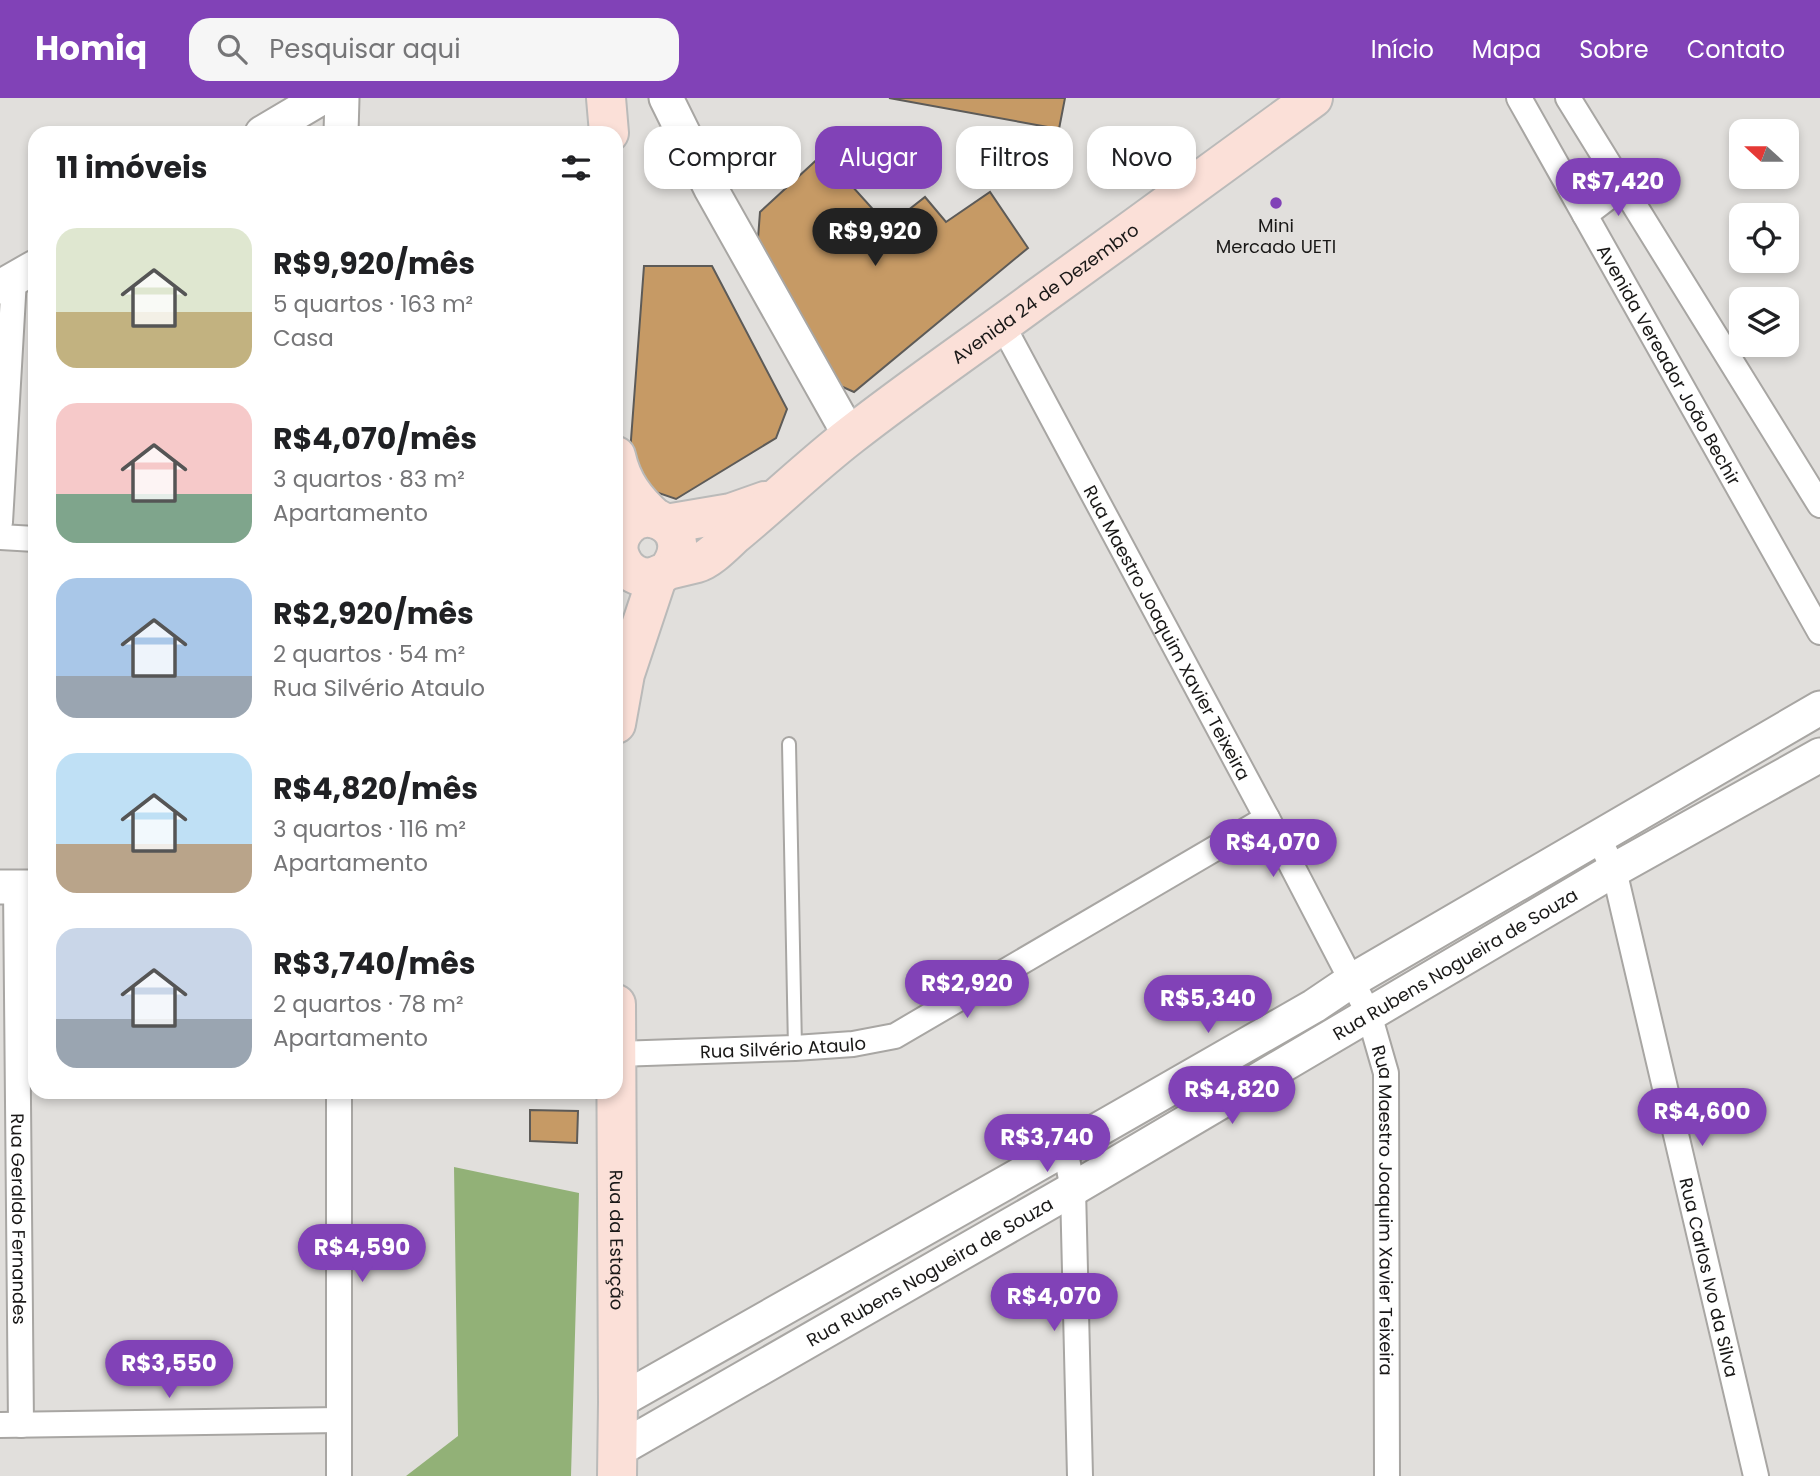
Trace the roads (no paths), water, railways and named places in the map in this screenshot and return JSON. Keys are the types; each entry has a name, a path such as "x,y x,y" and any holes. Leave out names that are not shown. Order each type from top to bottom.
{"main road":[{"name":"Avenida 24 de Dezembro","path":"663,573 702,562 850,436 1313,98"},
{"path":"623,479 640,505 673,531 677,541 674,561 663,573 623,685"},
{"name":"Avenida 24 de Dezembro","path":"661,521 731,513 783,494"},
{"path":"623,537 629,524 642,518 661,521"},
{"path":"623,563 635,575 647,577 663,573"},
{"name":"Rua da Estação","path":"617,1099 617,1463"}],"street":[{"path":"274,126 321,98"},
{"path":"341,126 342,98"},
{"path":"666,98 711,188 850,436"},
{"name":"Avenida Vereador João Bechir","path":"1519,98 1820,632"},
{"path":"1569,98 1820,505"},
{"path":"1585,215 1623,186"},
{"path":"0,522 16,277"},
{"name":"Rua Maestro Joaquim Xavier Teixeira","path":"1002,324 1369,1014 1386,1073 1387,1476"},
{"path":"0,537 28,539"},
{"name":"Rua Rubens Nogueira de Souza","path":"618,1402 1314,1006 1352,981 1820,708"},
{"name":"Rua Rubens Nogueira de Souza","path":"617,1463 1369,1014 1614,870 1820,755"},
{"name":"Rua Silvério Ataulo","path":"623,1054 795,1048 853,1044 895,1036 1267,818"},
{"name":"Rua Carlos Ivo da Silva","path":"1598,837 1614,870 1756,1476"},
{"name":"Rua Geraldo Fernandes","path":"10,1425 17,887"},
{"path":"339,1099 339,1476"},
{"path":"1065,1149 1073,1189 1080,1476"},
{"path":"10,1425 339,1420"}],"lane":[{"path":"789,744 795,1048"}],"place":[{"name":"Mini Mercado UETI","path":"1276,203"}]}
